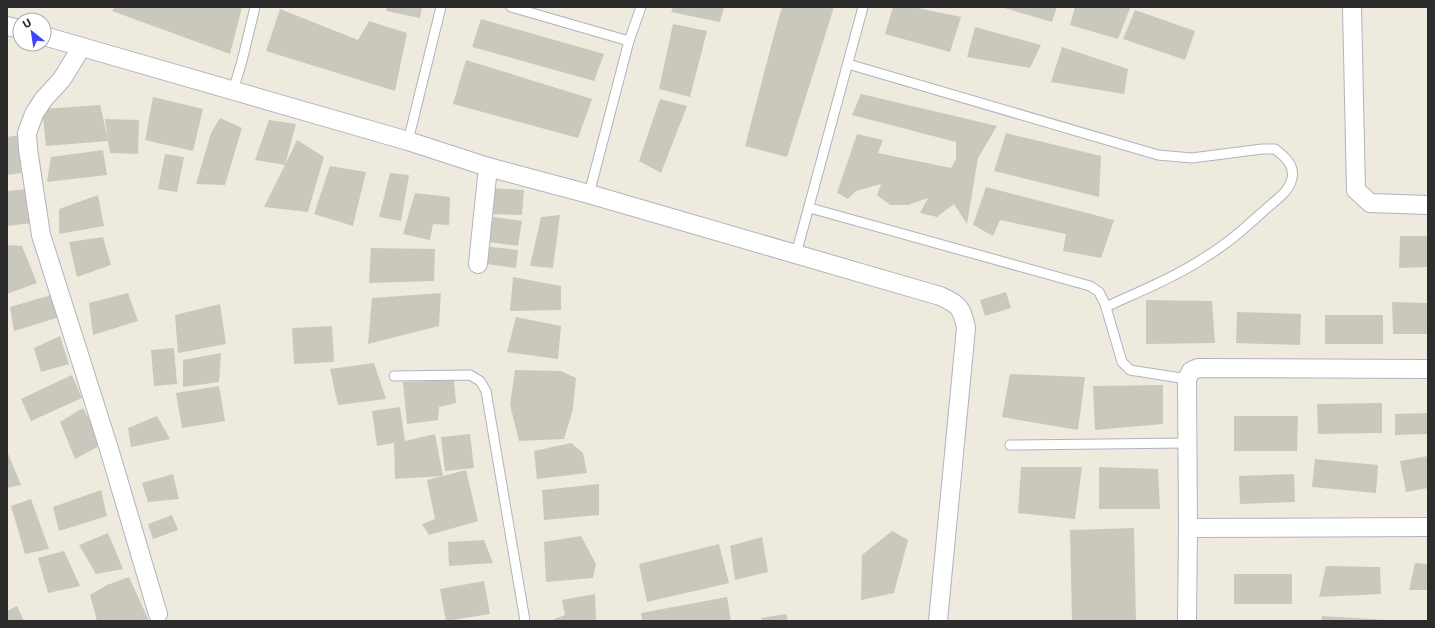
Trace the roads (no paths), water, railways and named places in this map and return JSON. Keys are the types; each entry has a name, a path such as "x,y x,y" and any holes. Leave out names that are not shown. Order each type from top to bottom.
{"street":[{"path":"1352,7 1356,190 1370,203 1428,205"},
{"path":"52,39 408,141 488,167 589,194 940,296 956,303 964,316 966,328 938,621"},
{"path":"81,48 62,79 34,114 27,133 28,149 40,235 109,449 158,614"},
{"path":"478,264 488,167"},
{"path":"1187,621 1187,379 1191,371 1198,368 1428,369"},
{"path":"1188,528 1428,527"}],"lane":[{"path":"233,91 255,7"},
{"path":"408,141 441,7"},
{"path":"512,7 629,41"},
{"path":"589,194 629,41 641,7"},
{"path":"796,254 810,208 863,7"},
{"path":"848,64 1158,155 1192,158 1262,149 1275,149 1287,158 1293,177 1292,182 1284,193 1230,240 1207,256 1174,275 1106,307"},
{"path":"810,208 1090,286 1099,292 1106,307 1122,362 1130,370 1187,379"},
{"path":"394,376 470,375 480,381 486,391 525,621"},
{"path":"1010,445 1187,444"}]}
